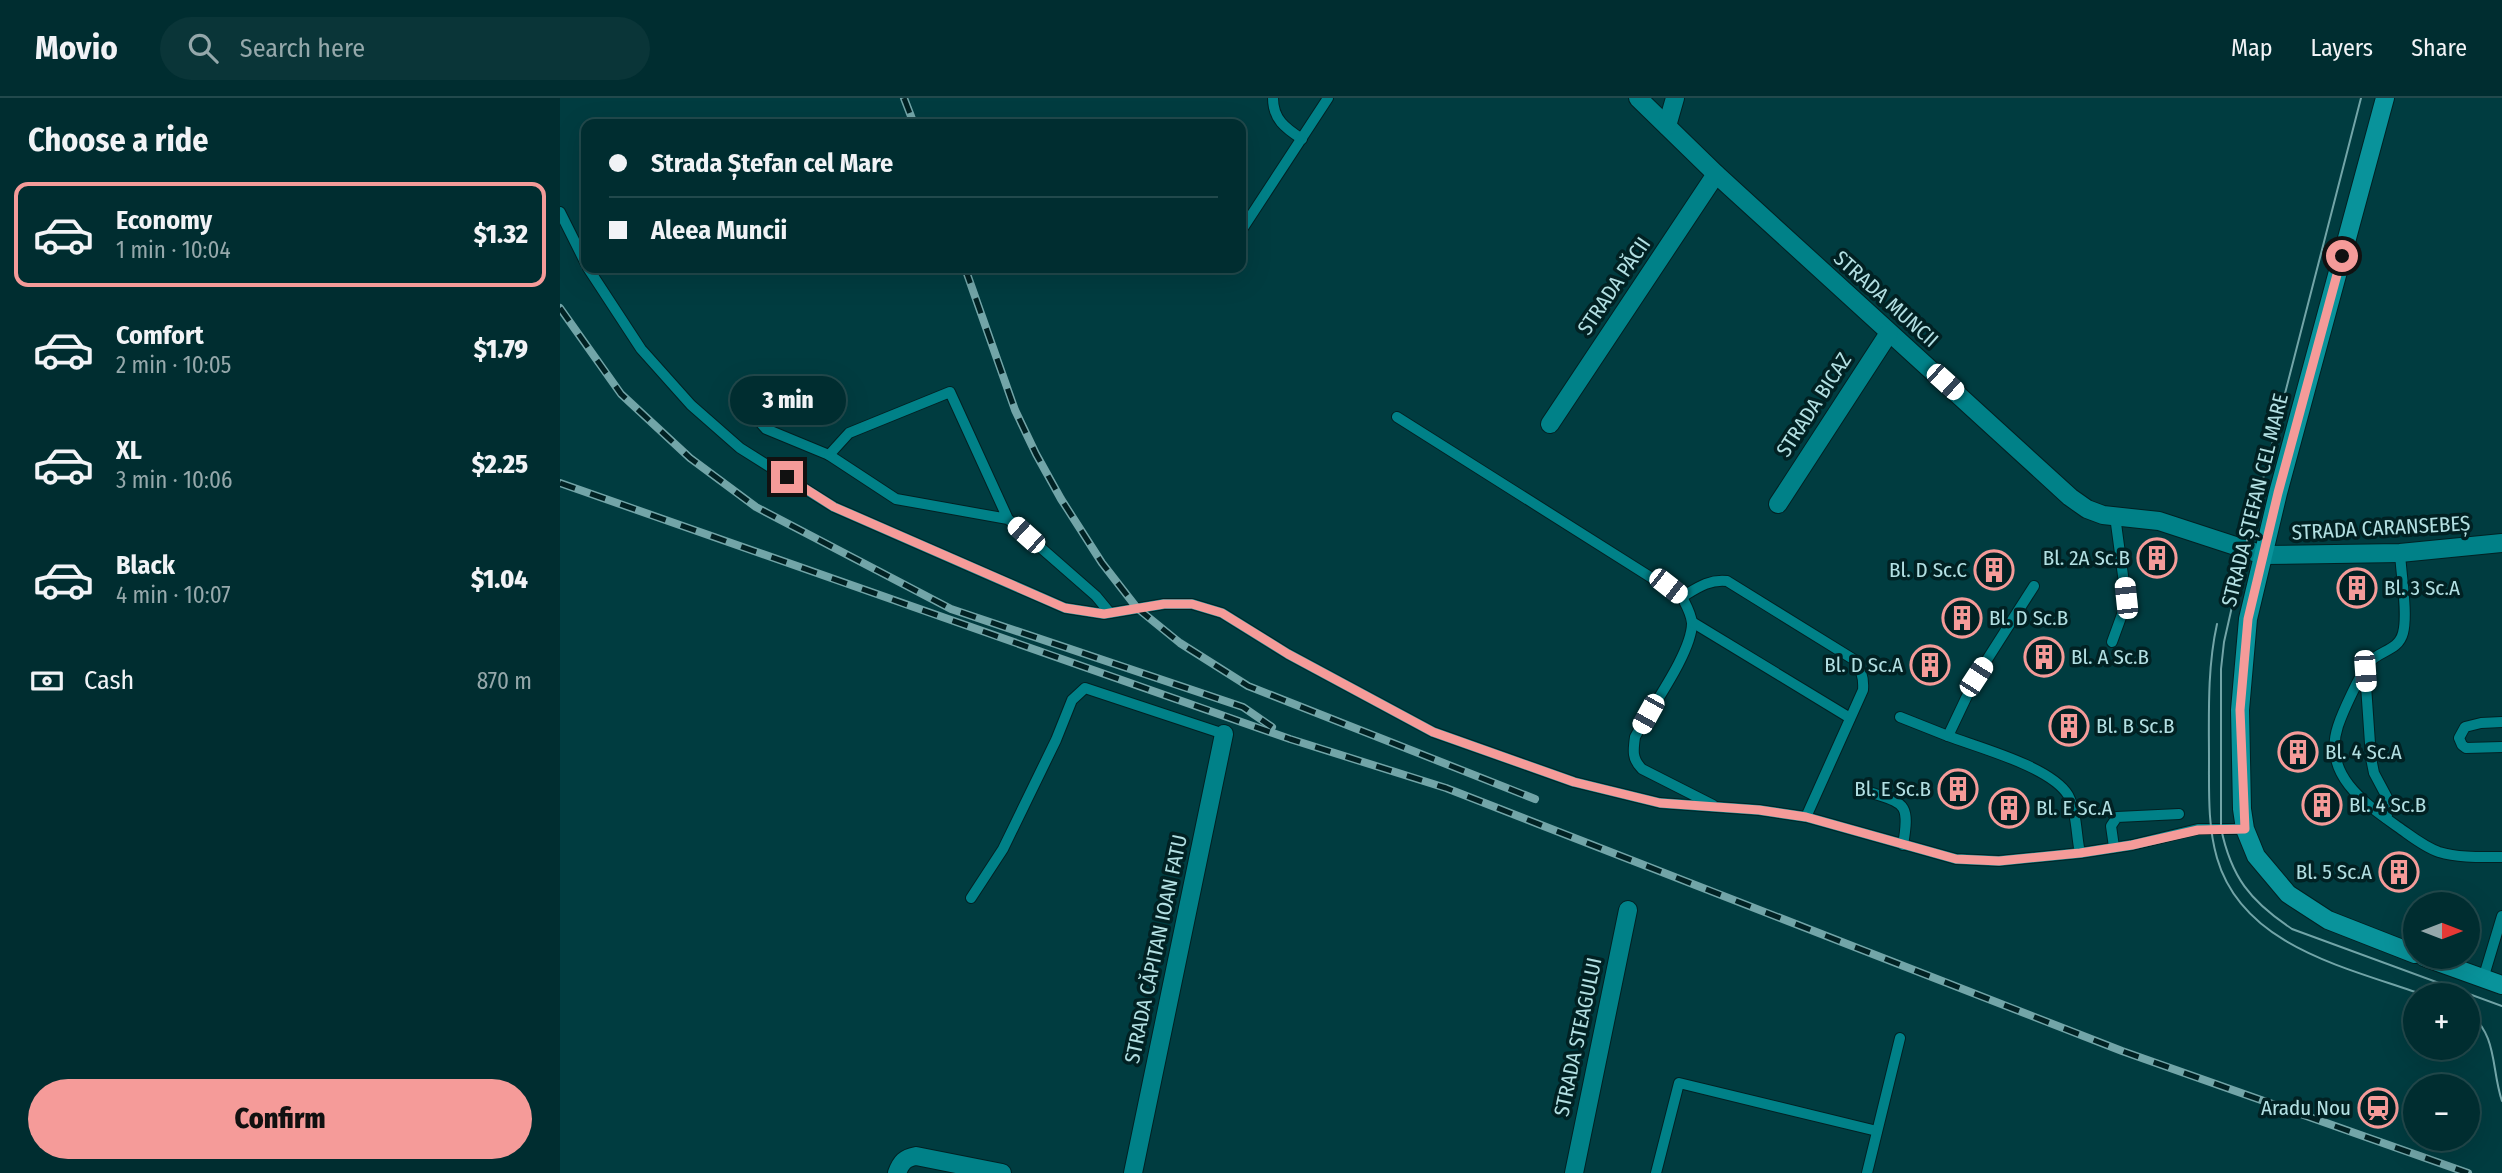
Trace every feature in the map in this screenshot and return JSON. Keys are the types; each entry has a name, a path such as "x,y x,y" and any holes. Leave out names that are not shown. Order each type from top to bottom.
{"main road":[{"name":"STRADA ȘTEFAN CEL MARE","path":"2385,98 2263,555 2248,619 2240,710 2245,829 2264,868 2302,905 2349,929 2403,949"},
{"path":"2459,970 2502,985"}],"street":[{"name":"STRADA MUNCII","path":"1638,98 1716,174 2070,498 2103,515 2171,524 2263,555"},
{"path":"1667,127 1675,98"},
{"name":"STRADA PĂCII","path":"1550,424 1716,174"},
{"name":"STRADA BICAZ","path":"1778,504 1889,333"},
{"name":"STRADA CARANSEBEȘ","path":"2263,555 2400,553 2502,543"},
{"name":"STRADA CĂPITAN IOAN FATU","path":"1133,1173 1224,734"},
{"name":"STRADA STEAGULUI","path":"1574,1173 1628,910"},
{"path":"902,1166 916,1156 1002,1173"}],"lane":[{"path":"1273,98 1276,116 1286,129 1301,139"},
{"path":"1246,223 1328,98"},
{"path":"560,212 581,254"},
{"path":"592,273 641,349 691,405 740,448 834,507 1065,608 1085,613 1110,613 1164,604 1192,604 1222,613 1288,654 1433,732 1574,782 1660,803 1759,810 1806,817 1956,859 1999,861 2080,853 2198,830 2245,829"},
{"path":"829,455 849,433 950,392 1008,519 1096,596 1110,613"},
{"path":"740,399 766,429 829,455 896,499 1008,519"},
{"path":"1397,417 1682,597 1692,622 1690,640 1635,737 1632,754 1642,769 1717,807"},
{"path":"2112,642 2126,598 2115,516"},
{"path":"2400,553 2403,632 2396,645 2373,659 2338,726 2335,755 2339,772 2348,787 2386,818 2436,851 2451,855 2502,857"},
{"path":"1682,597 1704,584 1727,580 1853,659 1861,669 1863,690 1806,817"},
{"path":"1948,736 1976,677 2034,586"},
{"path":"1692,622 1850,718"},
{"path":"2365,671 2371,758 2374,773 2390,803 2386,818"},
{"path":"971,898 1003,849 1056,740 1072,700 1085,688 1224,734"},
{"path":"1900,718 2037,770 2054,779 2071,803 2080,853"},
{"path":"2502,722 2473,724 2465,727 2459,738 2466,748 2502,747"},
{"path":"1863,790 1900,803 1906,810 1903,845"},
{"path":"2114,847 2110,826 2116,817 2179,814"},
{"path":"2483,979 2502,916"},
{"path":"1867,1173 1900,1038"},
{"path":"1656,1173 1679,1083 1877,1132"}],"tram line":[{"path":"2361,98 2245,549 2224,642 2221,669 2221,828 2230,861 2244,886 2277,919 2292,929 2502,1006"},
{"path":"2217,624 2209,693 2210,810 2217,858 2230,889 2250,914 2275,934 2303,950 2334,964 2403,988"},
{"path":"2480,1024 2489,1042 2502,1101"}],"railway":[{"path":"904,98 912,119"},
{"path":"967,273 1015,410 1036,454 1102,563 1137,608 1180,643 1248,686 1535,799"},
{"path":"560,308 621,394 690,458 756,507 951,609 1243,707 1272,727"},
{"path":"560,483 1290,739 1446,788 2122,1051 2468,1173"}],"place":[{"name":"Bl. 2A Sc.B","path":"2157,558"},
{"name":"Bl. D Sc.C","path":"1994,570"},
{"name":"Bl. 3 Sc.A","path":"2357,588"},
{"name":"Bl. D Sc.B","path":"1962,618"},
{"name":"Bl. A Sc.B","path":"2044,657"},
{"name":"Bl. D Sc.A","path":"1930,665"},
{"name":"Bl. B Sc.B","path":"2069,726"},
{"name":"Bl. 4 Sc.A","path":"2298,752"},
{"name":"Bl. E Sc.B","path":"1958,789"},
{"name":"Bl. 4 Sc.B","path":"2322,805"},
{"name":"Bl. E Sc.A","path":"2009,808"},
{"name":"Bl. 5 Sc.A","path":"2399,872"},
{"name":"Aradu Nou","path":"2378,1108"}],"route":[{"path":"787,477 834,507 1065,608 1104,614 1164,604 1192,604 1222,613 1288,654 1433,732 1574,782 1660,803 1759,810 1806,817 1956,859 1999,861 2080,853 2211,828 2245,829 2242,808 2240,710 2248,619 2278,493 2342,256"}]}
